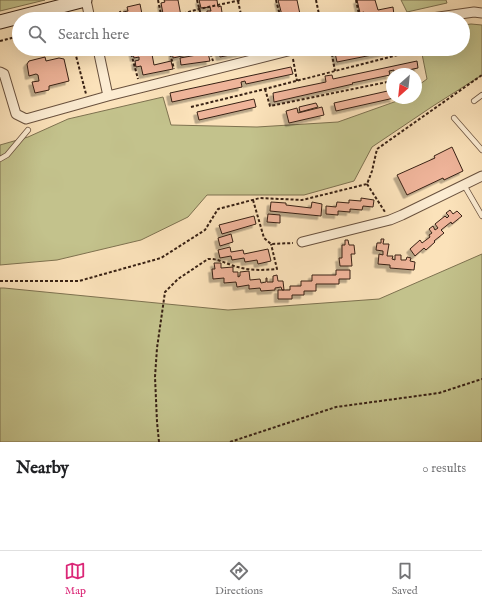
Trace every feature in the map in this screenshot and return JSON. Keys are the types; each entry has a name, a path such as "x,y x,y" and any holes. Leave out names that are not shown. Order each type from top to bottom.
{"street":[{"path":"39,12 85,0 88,12"},
{"path":"470,13 482,13"},
{"path":"0,22 12,19"},
{"path":"99,56 108,96"},
{"path":"0,72 4,74 16,114 26,119 108,96 270,56"},
{"path":"302,242 390,220 482,176"}],"lane":[{"path":"474,101 482,95"},
{"path":"454,118 482,150"},
{"path":"0,160 7,155 28,130"},
{"path":"464,185 482,216"}],"path":[{"path":"158,0 161,12"},
{"path":"197,0 200,12"},
{"path":"188,12 239,0 241,12"},
{"path":"276,0 279,12"},
{"path":"316,0 319,12"},
{"path":"356,0 359,12"},
{"path":"0,41 12,38"},
{"path":"76,56 88,102"},
{"path":"132,56 140,88"},
{"path":"171,56 176,79"},
{"path":"295,56 297,81"},
{"path":"332,56 335,72"},
{"path":"191,106 335,72 394,56"},
{"path":"367,184 372,171 377,149 482,75"},
{"path":"265,89 270,106 386,82"},
{"path":"0,281 78,281 161,258 205,230 218,208 260,198 302,200 367,184"},
{"path":"367,184 390,220"},
{"path":"159,442 155,378 157,348 165,292 178,279 208,259 254,270 277,269 271,244 264,238 253,200"},
{"path":"271,244 302,242"},
{"path":"230,442 336,407 439,392 482,379"}],"shaded area":[{"path":"0,0 45,0 0,11"},
{"path":"401,0 446,0 447,3 407,12"},
{"path":"470,24 482,25 482,75 372,147 354,181 304,195 207,195 188,217 141,240 57,260 0,265 0,145 28,137 68,119 163,97 171,125 257,127 338,122 389,104 422,104 422,83 427,79 422,56 470,56"},
{"path":"482,254 482,442 0,442 0,288 228,310 379,299"}],"building":[{"path":"164,0 178,0 180,12 163,12 161,3 165,2"},
{"path":"199,0 217,0 218,7 221,6 222,12 207,12 211,11 210,7 201,8"},
{"path":"278,0 297,0 300,12 281,12"},
{"path":"357,0 375,0 378,10 393,7 394,12 364,12 360,12"},
{"path":"140,4 142,12 123,12 128,11 127,7"},
{"path":"134,56 152,56 154,65 171,61 173,69 143,75 141,66 136,67 135,61 139,60 139,57 134,58"},
{"path":"191,56 209,56 210,61 181,65 180,58"},
{"path":"336,56 367,56 337,62"},
{"path":"45,57 46,61 59,58 64,59 69,81 49,86 49,90 35,93 32,82 39,81 38,75 36,74 29,76 27,64 29,61"},
{"path":"417,61 418,68 386,68 386,76 274,102 273,93 326,82 325,76 332,75 333,79"},
{"path":"291,67 293,74 246,84 245,81 241,82 242,87 172,102 170,93"},
{"path":"386,91 386,100 336,111 334,103"},
{"path":"254,99 256,107 199,120 197,112"},
{"path":"316,103 318,107 300,112 299,107"},
{"path":"322,107 324,115 289,123 286,111 297,108 298,113"},
{"path":"452,147 463,171 444,180 443,178 407,195 397,175 435,158 434,156"},
{"path":"361,198 374,200 373,207 363,206 362,210 350,209 350,212 338,211 338,215 326,214 326,206 336,207 337,202 349,203 349,200 361,201"},
{"path":"271,202 286,203 286,205 311,208 312,202 322,204 321,216 270,211"},
{"path":"450,210 453,214 457,211 462,216 441,230 444,233 434,241 435,242 426,250 424,248 415,256 410,249 420,240 422,243 430,237 429,235 432,233 429,229 433,226 435,230 438,228 435,224 445,216 447,218 449,216 446,213"},
{"path":"268,214 280,215 280,223 267,222"},
{"path":"254,216 256,224 222,234 219,225"},
{"path":"231,234 233,242 220,246 218,238"},
{"path":"381,239 384,239 383,244 389,244 387,256 393,256 392,259 395,260 395,255 401,255 401,260 406,260 407,257 411,258 410,261 415,262 414,270 390,268 390,265 378,264 379,254 383,255 383,251 376,250 377,243 381,243"},
{"path":"345,240 348,240 349,245 354,245 355,254 351,254 352,266 340,266 339,258 342,258 342,245 345,245"},
{"path":"230,247 231,252 243,250 244,254 268,249 271,261 258,264 257,260 245,262 244,258 232,260 231,256 220,258 218,250"},
{"path":"214,263 221,263 221,268 233,267 233,272 238,272 238,277 240,276 240,272 249,271 250,280 260,279 261,283 266,282 266,278 267,282 273,282 273,276 277,275 278,281 283,281 284,290 282,290 281,287 275,288 275,290 261,291 260,288 249,289 249,285 237,287 236,282 224,283 224,278 213,279 212,269 215,269"},
{"path":"336,270 350,270 350,279 339,279 339,284 316,284 316,291 304,291 304,295 292,295 292,299 278,299 278,290 290,290 290,286 301,286 301,281 312,281 312,275 336,275"}]}
